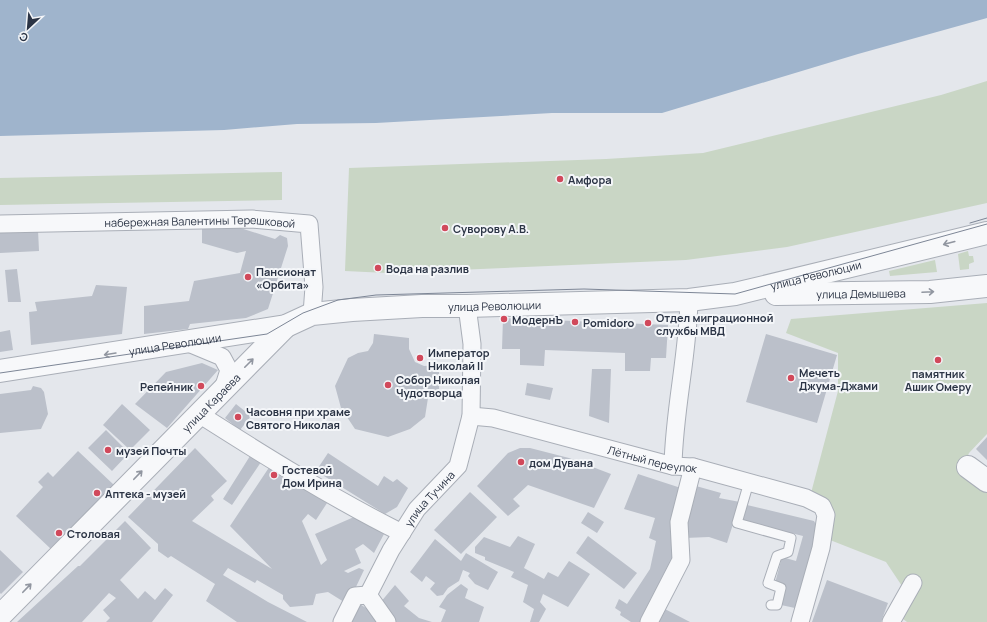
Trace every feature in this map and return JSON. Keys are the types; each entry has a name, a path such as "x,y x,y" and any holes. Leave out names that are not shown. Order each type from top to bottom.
{"street":[{"name":"набережная Валентины Терешковой","path":"0,224 252,219 309,224 314,287 312,314"},
{"name":"улица Революции","path":"0,371 286,326 312,314 422,306 689,300 735,294 987,233"},
{"name":"улица Демышева","path":"735,294 930,292 987,286"},
{"path":"673,466 674,432 689,320 689,300"},
{"name":"улица Тучина","path":"368,596 391,550 417,509 458,466 471,416 472,344 467,306"},
{"name":"улица Караева","path":"0,616 286,326"},
{"path":"186,342 222,357 229,370 223,389"},
{"path":"199,414 270,460 366,515 402,533"},
{"name":"Лётный переулок","path":"471,416 493,418 673,466 693,467 806,498 822,506 826,515 821,548 800,622"},
{"path":"649,622 681,560 679,522 693,467"},
{"path":"968,467 987,481"},
{"path":"897,620 913,584"},
{"path":"342,622 355,596 368,596 387,622"}],"lane":[{"path":"748,482 737,522 790,538 788,552 777,556 768,583 781,588 777,605 771,604"}],"green space":[{"path":"987,81 987,203 787,247 686,260 387,273 345,271 349,168 606,159 703,153 941,95"},
{"path":"282,172 282,200 0,205 0,178"},
{"path":"968,251 969,256 973,256 974,262 969,264 969,269 960,270 958,254"},
{"path":"935,260 937,272 890,276 889,271"},
{"path":"987,303 987,434 969,453 963,467 987,485 987,622 907,622 894,612 906,592 886,562 830,540 811,493 838,391 838,353 786,333 791,319"}],"water":[{"path":"0,0 987,0 987,18 858,54 662,113 552,113 376,123 297,124 224,130 0,136"}],"building":[{"name":"Пансионат «Орбита»","path":"234,226 275,239 280,235 287,238 288,246 268,309 246,318 190,324 188,329 144,334 144,306 189,301 194,281 240,273 246,251 237,253 202,243 202,227"},
{"path":"38,230 39,251 0,253 0,231"},
{"path":"17,269 21,302 8,302 5,270"},
{"path":"96,285 127,287 122,334 31,345 29,312 37,311 35,302 92,296"},
{"path":"503,318 668,325 666,358 651,358 650,371 625,371 625,353 545,350 544,366 520,365 520,349 502,349"},
{"path":"10,330 13,350 0,352 0,332"},
{"name":"Собор Николая Чудотворца","path":"374,334 409,338 409,349 415,362 424,366 439,365 439,398 428,398 425,417 410,429 388,437 355,429 341,408 335,386 348,358 358,353 368,351 373,343"},
{"name":"Мечеть Джума-Джами","path":"766,334 837,355 817,423 746,402"},
{"path":"202,363 218,370 167,428 135,404 166,372"},
{"path":"592,369 611,369 609,423 589,416"},
{"path":"527,383 553,388 550,400 525,395"},
{"path":"33,386 41,388 44,392 48,414 41,429 0,433 0,394 31,390"},
{"path":"122,404 150,430 130,450 103,425"},
{"name":"Часовня при храме Святого Николая","path":"236,404 251,416 240,430 225,418"},
{"path":"106,430 129,453 112,471 88,448"},
{"path":"987,437 987,460 976,449"},
{"path":"195,448 227,481 211,496 214,500 192,521 272,569 230,526 270,466 327,503 316,520 308,514 302,521 321,565 327,560 315,534 354,517 384,534 374,553 363,544 355,549 361,563 344,571 348,573 359,568 364,570 355,589 344,602 328,592 316,594 313,605 290,607 283,599 283,595 257,580 255,583 228,568 223,575 268,602 307,622 237,622 206,601 215,584 171,556 168,558 158,551 158,544 128,517"},
{"path":"520,448 530,448 569,458 611,474 594,508 528,485 513,499 520,506 508,516 477,486 508,453"},
{"path":"78,451 114,485 52,550 16,516 43,487 38,482 48,472 53,477"},
{"path":"328,453 378,486 384,476 393,482 397,479 408,488 397,507 385,514 316,471"},
{"path":"250,456 261,462 232,505 223,499"},
{"path":"638,474 684,489 676,555 641,622 631,622 620,615 621,612 615,608 619,599 627,604 650,569 656,541 649,538 655,518 624,509"},
{"path":"696,486 721,493 719,498 740,502 727,543 709,537 685,538 684,525"},
{"path":"470,492 497,517 461,554 434,530"},
{"path":"747,505 814,521 820,532 795,608 781,605 786,587 775,583 782,557 796,561 803,536 743,521"},
{"path":"588,512 604,522 597,533 581,523"},
{"path":"125,521 151,548 120,580 138,599 145,591 155,600 165,588 173,595 152,622 106,622 110,618 103,610 116,598 109,593 82,622 17,622 78,566 80,566"},
{"path":"518,536 535,544 524,568 544,579 548,572 558,577 569,561 590,574 568,607 543,594 540,602 546,609 539,622 530,622 534,609 523,602 528,585 511,577 514,572 485,560 485,557 475,553 475,547 484,537 510,547"},
{"path":"588,536 637,573 624,589 576,553"},
{"path":"435,539 461,561 466,553 498,572 488,590 475,584 468,576 470,573 463,570 459,581 448,588 443,595 437,596 430,589 435,583 426,576 422,582 410,572"},
{"path":"0,550 23,572 1,594 0,593"},
{"path":"827,580 888,603 881,622 812,622"},
{"path":"461,584 468,589 465,598 484,607 479,622 441,622 446,610 439,607 447,595"},
{"path":"395,585 409,601 404,606 419,618 432,622 395,622 380,603"},
{"path":"360,604 386,622 352,622"},
{"path":"661,607 690,622 653,622"}],"tram line":[{"path":"970,223 987,218"},
{"path":"0,373 267,334 303,313 338,300 376,295 584,289 735,294 987,224"}],"place":[{"name":"Амфора","path":"560,179"},
{"name":"Суворову А.В.","path":"445,228"},
{"name":"Вода на разлив","path":"378,268"},
{"name":"Пансионат «Орбита»","path":"248,277"},
{"name":"МодернЪ","path":"504,319"},
{"name":"Pomidoro","path":"575,322"},
{"name":"Отдел миграционной службы МВД","path":"648,323"},
{"name":"Император Николай II","path":"420,358"},
{"name":"памятник Ашик Омеру","path":"938,360"},
{"name":"Мечеть Джума-Джами","path":"791,378"},
{"name":"Собор Николая Чудотворца","path":"388,385"},
{"name":"Репейник","path":"201,386"},
{"name":"Часовня при храме Святого Николая","path":"238,417"},
{"name":"музей Почты","path":"108,450"},
{"name":"дом Дувана","path":"521,462"},
{"name":"Гостевой Дом Ирина","path":"274,475"},
{"name":"Аптека - музей","path":"97,493"},
{"name":"Столовая","path":"59,533"}]}
